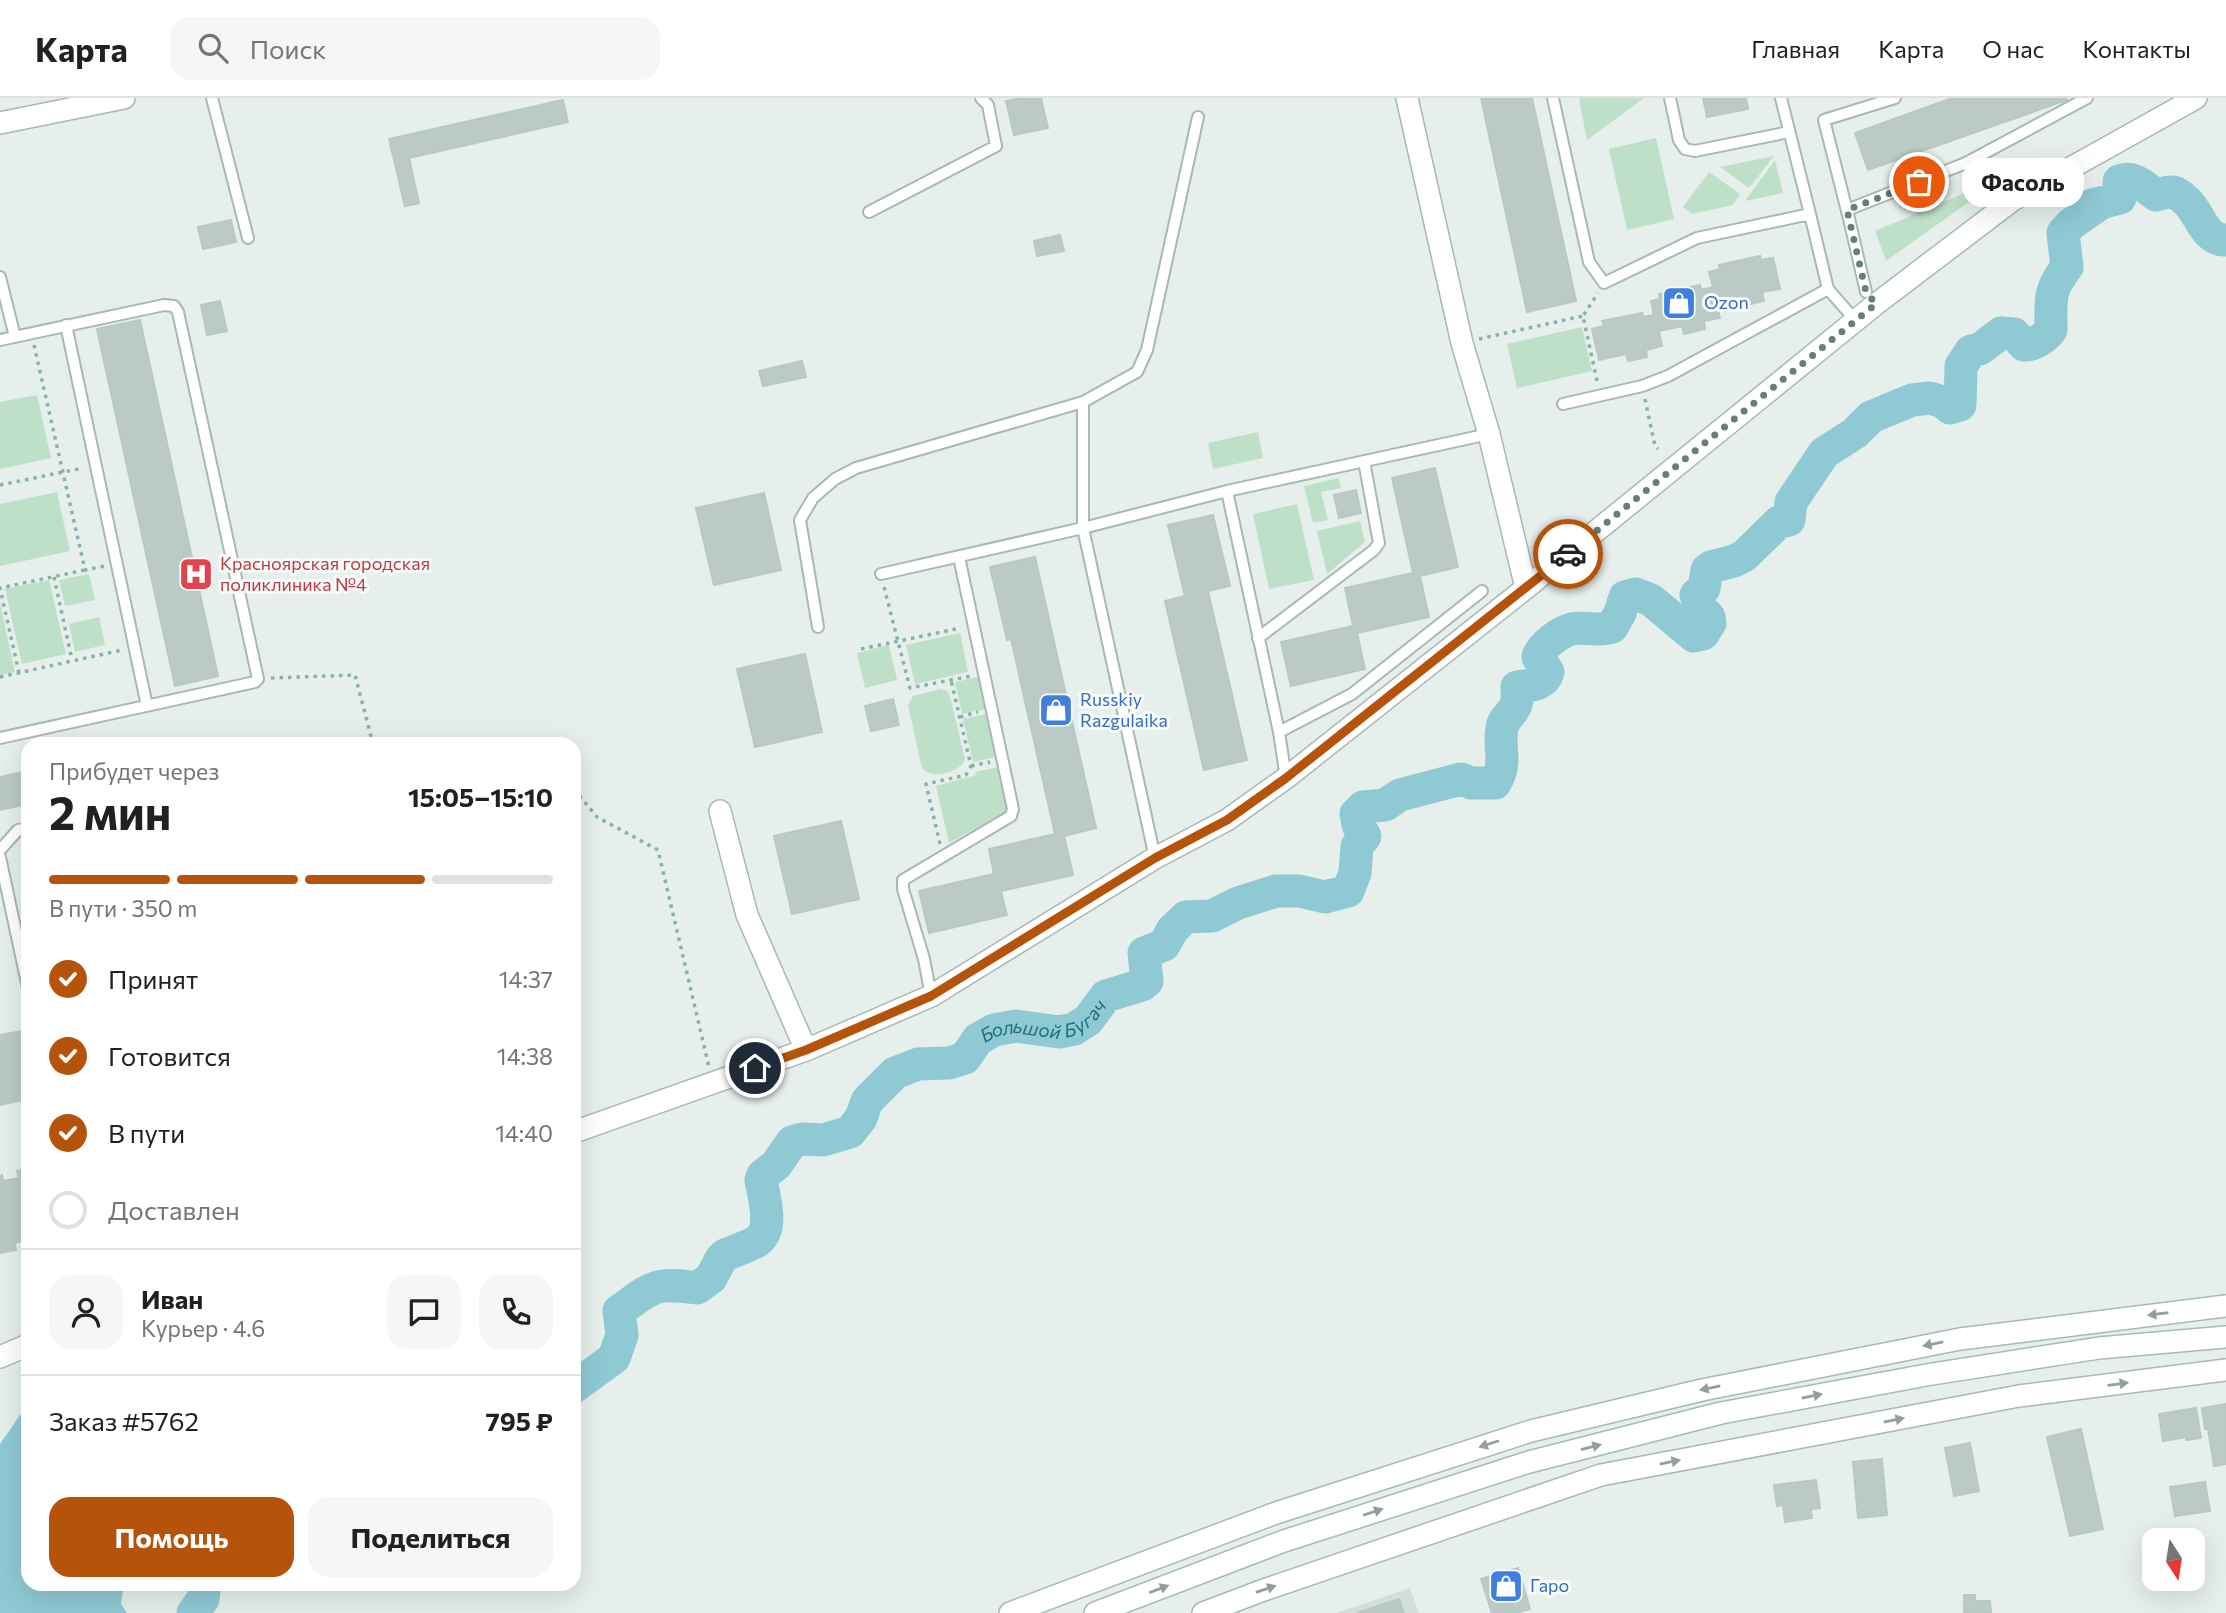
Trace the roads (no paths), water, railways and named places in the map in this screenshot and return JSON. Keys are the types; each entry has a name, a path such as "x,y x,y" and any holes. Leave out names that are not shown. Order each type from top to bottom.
{"street":[{"path":"0,123 102,100 124,98"},
{"path":"1407,98 1462,343 1489,434 1526,588"},
{"path":"581,1130 806,1050 931,996 1155,858 1227,820 1286,778 1526,588 1876,304 2013,200 2196,98"},
{"path":"720,811 747,915 806,1050"},
{"path":"1010,1613 1276,1513 1531,1431 1702,1390 1960,1339 2226,1306"},
{"path":"1095,1613 1284,1541 1529,1462 1721,1413 1932,1374 2099,1348 2226,1337"},
{"path":"0,1357 21,1349"},
{"path":"1203,1613 1601,1475 2019,1396 2226,1370"}],"lane":[{"path":"212,98 248,238"},
{"path":"869,212 996,146 988,105 981,98"},
{"path":"1553,98 1589,262 1604,283 1697,238 1810,214"},
{"path":"1670,98 1679,140 1685,149 1695,151 1789,132"},
{"path":"1781,98 1828,289 1856,321"},
{"path":"1876,304 1866,292 1824,120 1863,103 1895,98"},
{"path":"1847,210 1966,163 2087,98"},
{"path":"818,627 800,520 813,498 828,485 856,468 1083,402 1137,372 1147,350 1198,117"},
{"path":"0,277 15,337"},
{"path":"1563,404 1642,386 1668,376 1828,289"},
{"path":"0,340 164,305 174,306 178,312 258,678 255,682 0,738"},
{"path":"66,325 147,706"},
{"path":"1083,402 1083,528 1155,858"},
{"path":"881,574 1083,528 1227,491 1489,434"},
{"path":"1258,638 1374,550 1379,543 1364,461"},
{"path":"1227,491 1279,732 1286,778"},
{"path":"931,996 924,958 903,889 904,880 1011,816 1013,809 959,556"},
{"path":"1279,732 1352,694 1482,591"},
{"path":"0,850 21,829"},
{"path":"0,858 21,956"}],"water":[{"path":"20,1415 21,1591 123,1591 121,1604 127,1613 0,1613 0,1444"}],"waterway":[{"name":"Большой Бугач","path":"581,1382 614,1358 622,1335 619,1311 655,1288 697,1288 711,1278 725,1255 762,1237 767,1222 761,1180 763,1175 776,1165 792,1142 803,1139 823,1140 850,1132 861,1118 867,1101 895,1073 918,1064 949,1063 965,1058 978,1039 994,1030 1016,1026 1059,1032 1074,1029 1088,1020 1106,996 1147,981 1144,953 1164,945 1173,929 1186,917 1212,916 1238,903 1276,891 1299,891 1325,897 1348,891 1355,873 1357,846 1365,836 1358,825 1356,814 1363,807 1385,805 1400,795 1461,779 1471,783 1495,783 1502,762 1503,724 1515,707 1517,687 1540,682 1548,672 1538,657 1540,652 1557,636 1567,631 1577,628 1612,627 1625,597 1636,594 1651,600 1694,636 1703,634 1710,623 1709,617 1700,608 1696,595 1704,588 1707,570 1744,556 1779,522 1789,520 1791,502 1824,453 1855,433 1871,417 1912,400 1930,398 1943,402 1950,408 1960,405 1961,366 1971,351 1980,349 2001,333 2014,334 2024,345 2035,343 2049,333 2054,290 2067,267 2063,233 2097,206 2092,205 2120,198 2119,181 2134,181 2156,195 2169,192 2177,194 2189,203 2212,236 2226,240"},
{"name":"Большой Бугач","path":"193,1613 203,1599 204,1591"}],"place":[{"name":"Фасоль","path":"1919,182"},
{"name":"Ozon","path":"1679,303"},
{"name":"Красноярская городская поликлиника №4","path":"196,574"},
{"name":"Russkiy Razgulaika","path":"1056,710"},
{"name":"Гаро","path":"1506,1586"}]}
